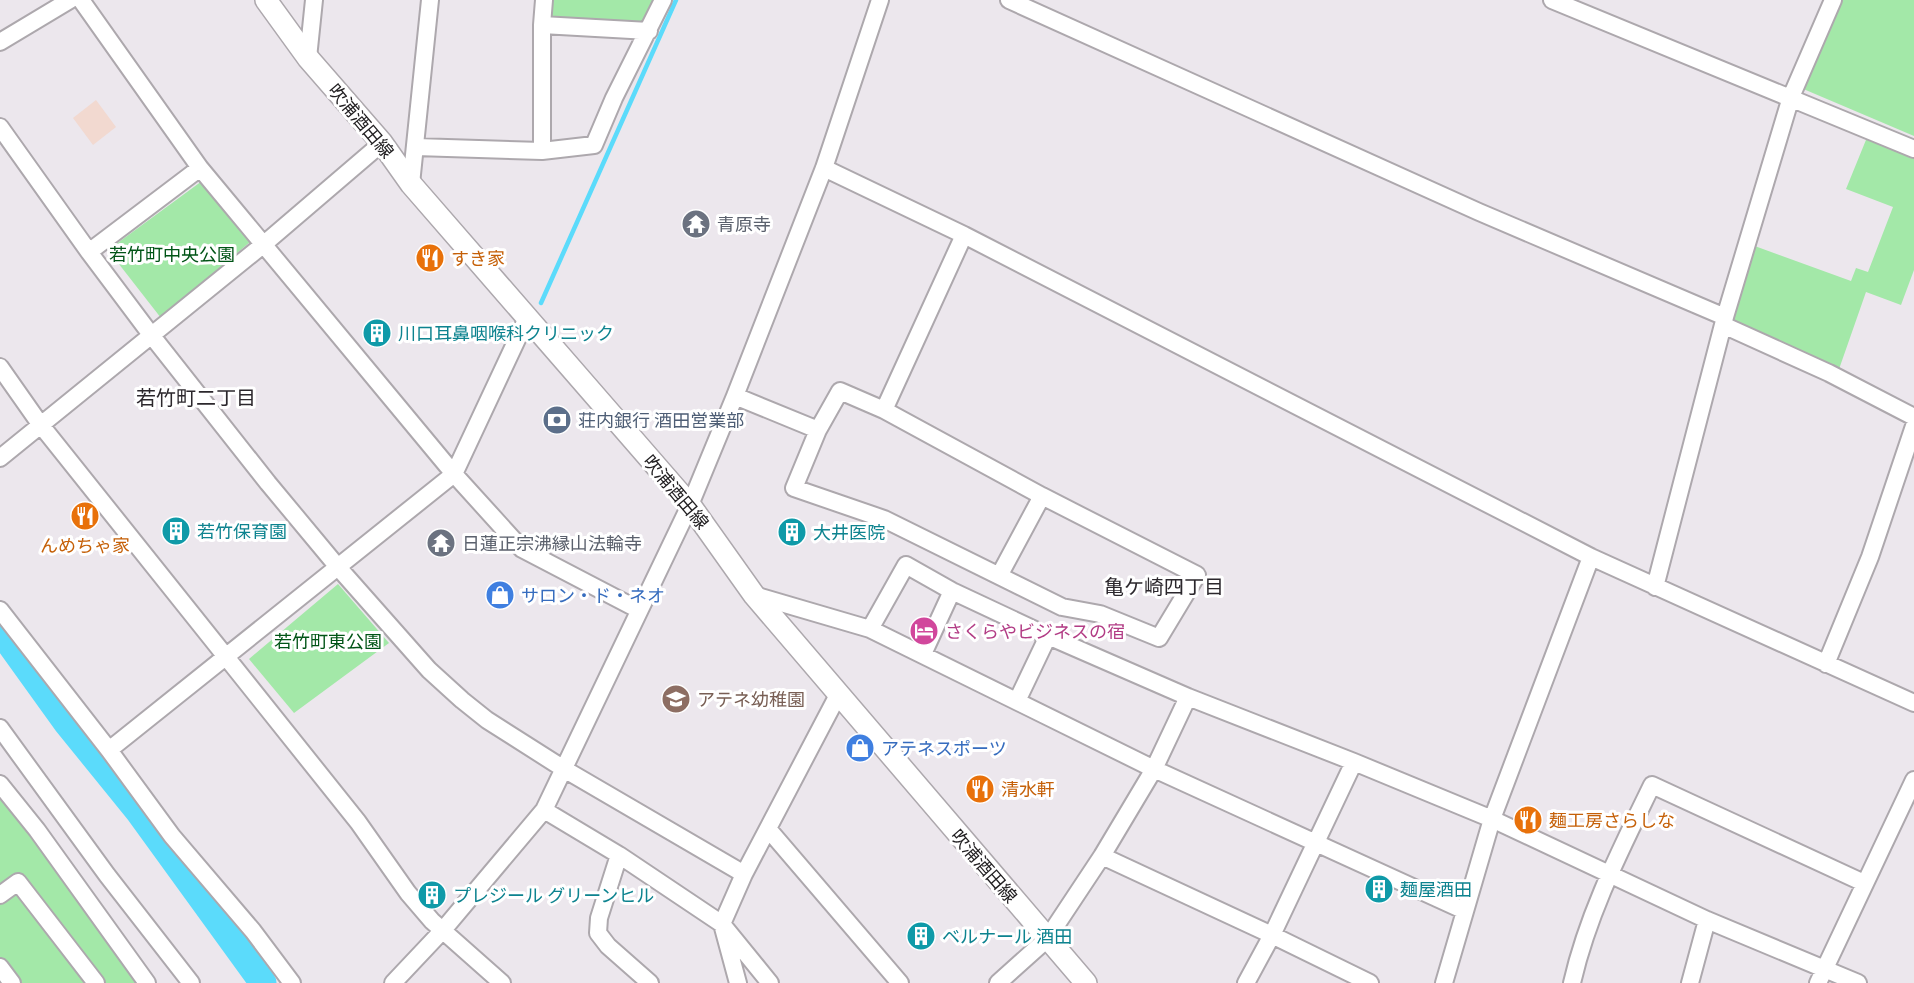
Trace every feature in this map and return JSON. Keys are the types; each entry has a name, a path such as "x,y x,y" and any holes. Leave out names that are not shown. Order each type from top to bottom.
{"main road":[{"name":"吹浦酒田線","path":"266,0 308,58 382,143 411,184 690,505 754,595 838,696 1086,983"}],"street":[{"path":"0,42 70,0"},
{"path":"81,0 200,168 454,474 522,549 639,610"},
{"path":"308,58 314,0"},
{"path":"411,184 430,0"},
{"path":"542,150 544,0"},
{"path":"416,147 542,150 594,145 614,98 663,0"},
{"path":"393,983 443,930 544,810 690,505 824,168 880,0"},
{"path":"1009,0 1724,321 1914,417"},
{"path":"1552,0 1914,149"},
{"path":"1655,586 1724,321 1791,97 1833,0"},
{"path":"542,25 649,31"},
{"path":"0,127 152,336 337,566 429,670 487,720 564,769 744,874"},
{"path":"0,458 264,244 382,143"},
{"path":"89,252 200,168"},
{"path":"824,168 964,235 1591,557 1914,703"},
{"path":"884,410 964,235"},
{"path":"109,750 454,474 527,318"},
{"path":"0,367 40,424 358,822 408,892 432,921 502,983"},
{"path":"840,391 884,410 1042,496 1197,574 1159,638 1101,614 1062,607 884,519 794,488 818,430 840,391"},
{"path":"735,396 818,430"},
{"path":"1826,664 1870,557 1914,426"},
{"path":"999,576 1042,496"},
{"path":"1444,983 1492,819 1591,557"},
{"path":"870,628 906,565 952,591 1048,636 1188,697 1492,819 1821,976 1858,983"},
{"path":"922,654 952,591"},
{"path":"754,595 870,628 1154,769 1465,911"},
{"path":"0,610 109,750 171,836 253,931 292,983"},
{"path":"1017,701 1048,636"},
{"path":"738,983 722,924 744,874 838,696"},
{"path":"998,983 1047,939 1102,856 1154,769 1188,697"},
{"path":"0,728 107,875 191,983"},
{"path":"1246,983 1272,935 1354,762"},
{"path":"1821,976 1914,780"},
{"path":"0,784 37,830 147,983"},
{"path":"1572,983 1580,948 1610,874 1652,785 1864,884"},
{"path":"544,810 619,855 722,924 770,983"},
{"path":"769,830 900,983"},
{"path":"619,855 599,918 598,933 608,946 650,983"},
{"path":"1102,856 1370,983"},
{"path":"0,895 18,882 96,983"},
{"path":"1690,983 1707,920"},
{"path":"0,967 12,983"}],"shaded area":[{"path":"96,100 116,127 93,145 73,118"}],"green space":[{"path":"553,0 657,0 646,25 551,18"},
{"path":"1839,0 1914,0 1914,136 1801,88"},
{"path":"1868,135 1914,153 1914,270 1901,305 1866,292 1838,372 1732,325 1752,245 1851,281 1856,268 1868,272 1893,207 1846,189"},
{"name":"若竹町中央公園","path":"202,181 250,242 161,318 108,250"},
{"name":"若竹町東公園","path":"338,584 389,643 294,713 249,659"},
{"path":"0,790 143,983 0,983"}],"waterway":[{"path":"541,303 676,0"},
{"path":"0,630 66,722 139,812 263,983"}],"place":[{"name":"青原寺","path":"696,224"},
{"name":"すき家","path":"430,258"},
{"name":"川口耳鼻咽喉科クリニック","path":"377,333"},
{"name":"荘内銀行 酒田営業部","path":"557,420"},
{"name":"んめちゃ家","path":"85,516"},
{"name":"若竹保育園","path":"176,531"},
{"name":"大井医院","path":"792,532"},
{"name":"日蓮正宗沸縁山法輪寺","path":"441,543"},
{"name":"サロン・ド・ネオ","path":"500,595"},
{"name":"さくらやビジネスの宿","path":"924,631"},
{"name":"アテネ幼稚園","path":"676,699"},
{"name":"アテネスポーツ","path":"860,748"},
{"name":"清水軒","path":"980,789"},
{"name":"麺工房さらしな","path":"1528,820"},
{"name":"麺屋酒田","path":"1379,889"},
{"name":"プレジール グリーンヒル","path":"432,895"},
{"name":"ベルナール 酒田","path":"921,936"}],"district":[{"name":"若竹町二丁目","path":"196,398"},
{"name":"亀ケ崎四丁目","path":"1164,587"}]}
